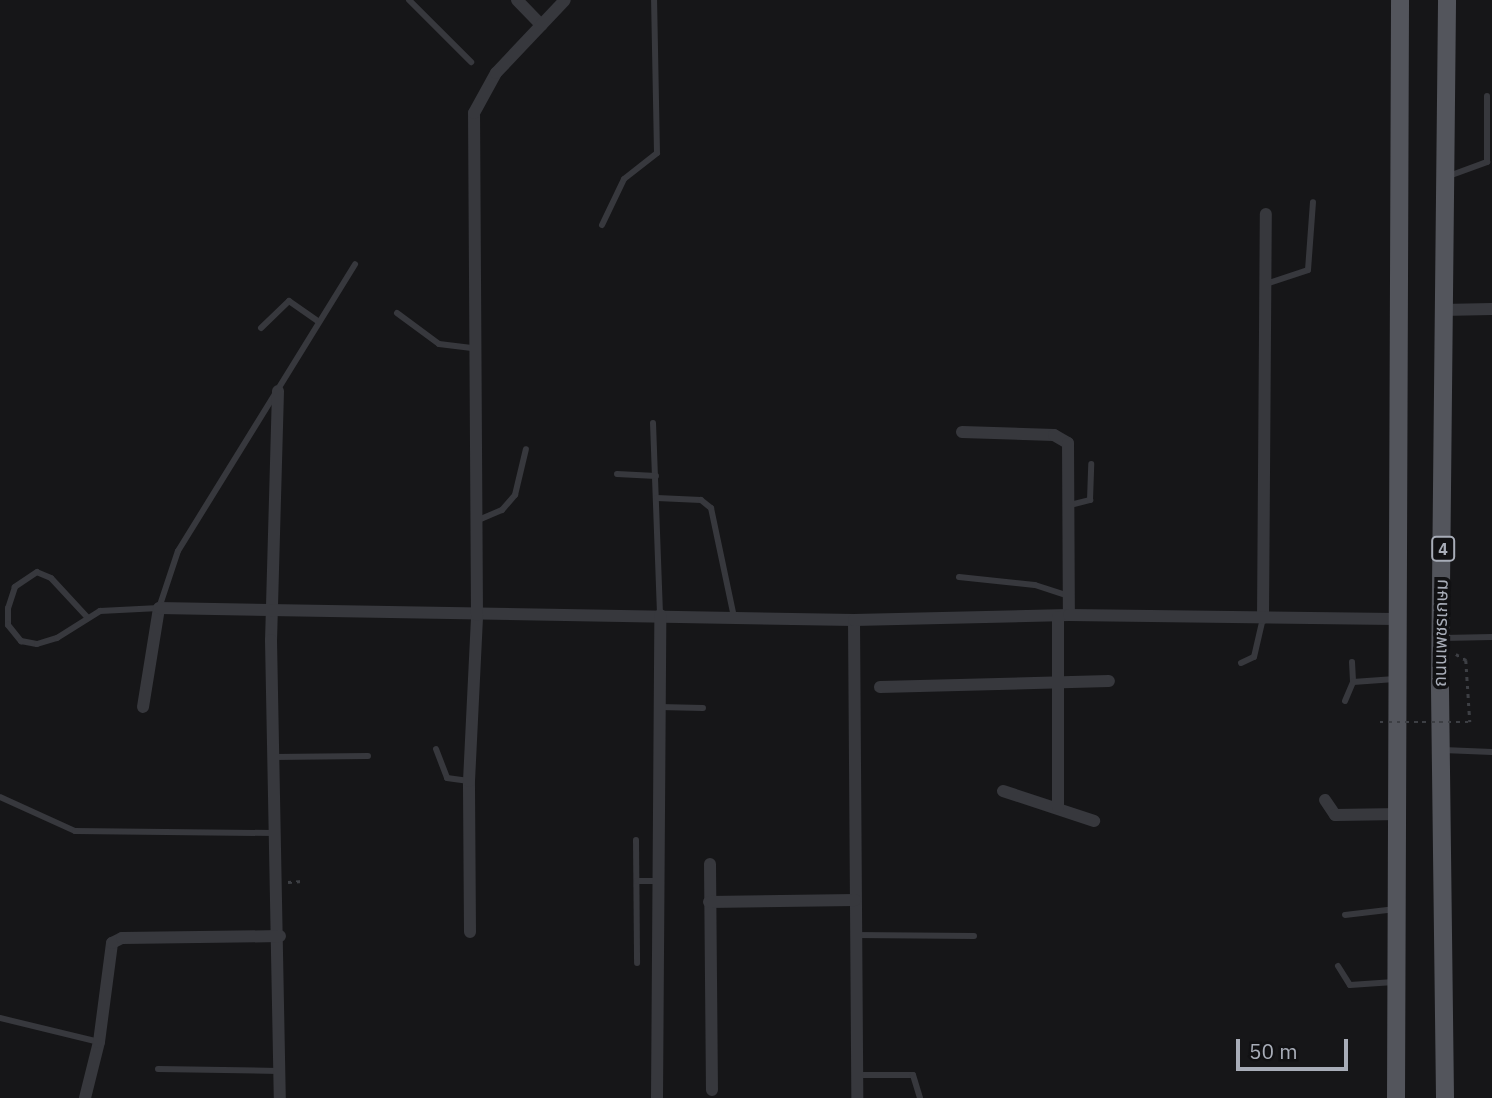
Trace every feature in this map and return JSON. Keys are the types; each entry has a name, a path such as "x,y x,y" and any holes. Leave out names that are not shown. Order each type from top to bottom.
{"main road":[{"path":"1396,1098 1399,814 1394,619 1400,0"},
{"name":"ถนนเพชรเกษม","path":"1446,1098 1441,641 1447,0"}],"street":[{"path":"516,0 541,25"},
{"path":"470,932 469,780 477,615 474,113 483,89 565,0"},
{"path":"1263,618 1266,214"},
{"path":"1442,310 1492,309"},
{"path":"278,391 272,610 281,1098"},
{"path":"962,432 1063,437 1069,451 1069,596 1064,616 1058,684 1058,807"},
{"path":"143,707 159,608 854,620 1064,616 1394,619"},
{"path":"657,1098 655,881 660,615"},
{"path":"854,620 857,1098"},
{"path":"880,687 1109,681"},
{"path":"1003,791 1094,821"},
{"path":"1325,800 1335,815 1399,814"},
{"path":"709,864 712,1090"},
{"path":"709,902 855,901"},
{"path":"85,1098 99,1042 112,943 122,938 279,936"}],"lane":[{"path":"409,0 471,62"},
{"path":"602,225 624,179 657,153 654,0"},
{"path":"1444,178 1487,162 1488,96"},
{"path":"1265,284 1308,271 1313,202"},
{"path":"88,618 51,578 37,572 15,587 8,608 8,625 21,641 37,644 57,638 88,618 121,606 159,608 178,551 355,264"},
{"path":"261,328 289,301 318,321"},
{"path":"397,313 439,344 474,348"},
{"path":"653,423 660,615"},
{"path":"476,521 502,510 515,495 526,449"},
{"path":"1070,505 1090,500 1091,464"},
{"path":"617,474 656,476"},
{"path":"657,498 701,500 711,508 734,617"},
{"path":"958,576 1035,585 1069,596"},
{"path":"1241,663 1254,657 1263,618"},
{"path":"1441,641 1492,637"},
{"path":"1345,701 1353,682 1352,662"},
{"path":"1353,682 1395,679"},
{"path":"658,707 703,708"},
{"path":"436,749 447,778 469,780"},
{"path":"1441,750 1492,752"},
{"path":"274,757 368,756"},
{"path":"0,797 75,831 276,833"},
{"path":"636,840 637,963"},
{"path":"637,881 655,881"},
{"path":"1345,915 1398,909"},
{"path":"855,935 974,936"},
{"path":"1338,966 1350,985 1396,982"},
{"path":"0,1018 99,1042"},
{"path":"158,1069 280,1071"},
{"path":"857,1075 913,1075 920,1098"}],"path":[{"path":"1380,722 1470,722 1466,660 1441,641"}]}
